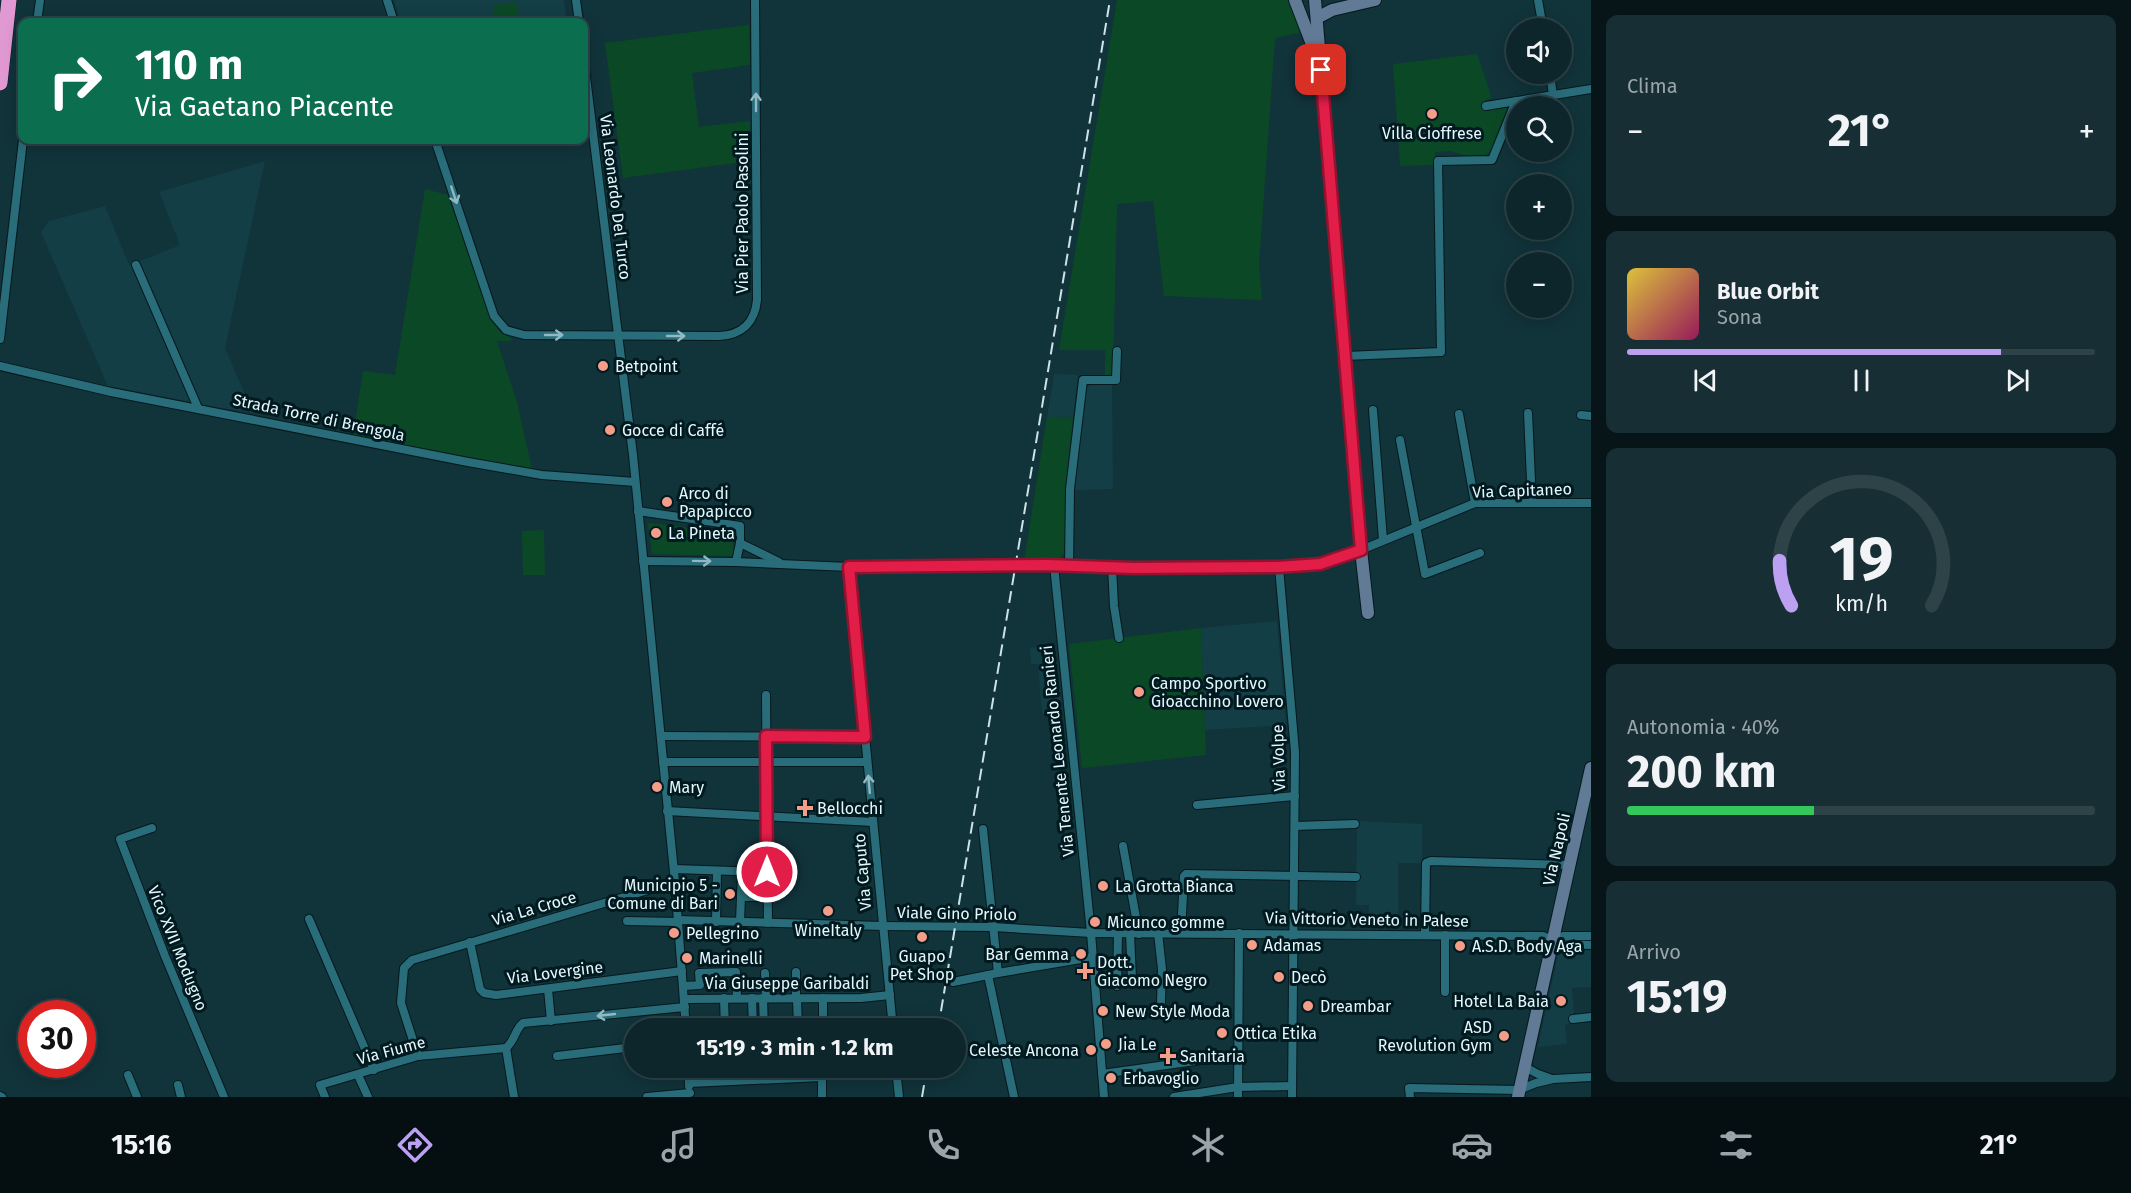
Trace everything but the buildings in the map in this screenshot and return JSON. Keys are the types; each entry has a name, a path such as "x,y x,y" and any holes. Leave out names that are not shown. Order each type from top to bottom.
{"highway":[{"path":"0,82 9,0"}],"street":[{"path":"38,18 40,0"},
{"path":"387,0 393,18"},
{"path":"576,0 578,18"},
{"name":"Via Pier Paolo Pasolini","path":"618,336 726,336 745,328 752,320 756,310 758,249 755,0"},
{"path":"1295,0 1321,70"},
{"path":"1315,0 1368,613"},
{"path":"1317,18 1354,2 1375,0"},
{"path":"1538,0 1541,18"},
{"path":"1551,84 1553,95"},
{"path":"1547,96 1591,89"},
{"name":"Via Leonardo Del Turco","path":"588,93 644,561 674,869 686,1018"},
{"path":"1486,106 1506,103"},
{"path":"1345,356 1441,352 1438,161 1492,160 1506,126"},
{"path":"0,339 23,144"},
{"path":"436,144 494,316 502,326 524,335 618,336"},
{"path":"136,265 198,408"},
{"path":"1069,567 1070,489 1083,380 1116,380 1117,351"},
{"name":"Strada Torre di Brengola","path":"0,366 111,392 372,444 542,475 635,482"},
{"path":"1373,410 1383,540"},
{"path":"1528,413 1532,503"},
{"path":"1459,414 1475,503"},
{"path":"1581,415 1591,416"},
{"path":"1400,440 1425,574 1480,553"},
{"name":"Via Capitaneo","path":"644,561 849,567 1054,565 1069,567 1279,567 1320,564 1361,550 1475,503 1591,503"},
{"path":"638,511 740,526 740,543 736,562"},
{"path":"740,543 782,564"},
{"name":"Via Tenente Leonardo Ranieri","path":"1054,565 1092,933 1104,1097"},
{"name":"Via Caputo","path":"849,567 892,1018"},
{"path":"1112,567 1114,606 1119,638"},
{"name":"Via Volpe","path":"1279,567 1295,752 1292,1097"},
{"path":"766,695 768,923"},
{"path":"661,736 865,737"},
{"path":"663,762 867,762"},
{"name":"Via Napoli","path":"1518,1094 1526,1067 1591,768"},
{"path":"1197,805 1295,796"},
{"path":"668,811 873,822"},
{"path":"1295,826 1355,824"},
{"name":"Vico XVII Modugno","path":"152,828 120,839 165,956 224,1097"},
{"path":"983,829 993,927 992,977 1014,1097"},
{"path":"1123,846 1134,934 1132,979"},
{"path":"1425,935 1426,863 1431,861 1569,865"},
{"path":"674,869 767,872"},
{"path":"716,922 717,870"},
{"path":"740,922 742,871"},
{"path":"1181,933 1184,876 1192,874 1356,877"},
{"name":"Via La Croce","path":"418,1056 401,1004 404,968 412,960 675,882"},
{"path":"741,897 768,897"},
{"path":"309,919 374,1070"},
{"name":"Viale Gino Priolo","path":"627,921 993,927 1134,934"},
{"path":"1158,933 1162,969 1161,1002"},
{"path":"1238,1092 1239,933"},
{"path":"1117,986 1118,934"},
{"name":"Via Vittorio Veneto in Palese","path":"1134,934 1543,936 1563,944 1591,945"},
{"path":"1445,935 1445,992"},
{"name":"Via Vittorio Veneto in Palese","path":"1552,939 1564,936 1591,936"},
{"name":"Via Lovergine","path":"470,942 480,989 484,993 496,995 682,971"},
{"path":"953,982 992,977 1093,957"},
{"path":"684,986 700,985 699,973 736,972 737,998"},
{"path":"796,972 797,1018"},
{"path":"764,1018 765,974"},
{"path":"548,989 551,1021"},
{"name":"Via Giuseppe Garibaldi","path":"506,1047 512,1044 519,1026 523,1023 724,998 890,996"},
{"path":"724,998 725,1018"},
{"path":"752,998 753,1018"},
{"path":"823,998 823,1018"},
{"path":"1573,1019 1591,1017"},
{"path":"506,1047 514,1097"},
{"name":"Via Fiume","path":"325,1097 320,1085 418,1056 506,1047"},
{"path":"557,1056 624,1048"},
{"path":"1102,1074 1238,1055"},
{"path":"1526,1067 1553,1079"},
{"path":"128,1075 137,1097"},
{"path":"358,1075 368,1097"},
{"path":"1410,1097 1409,1088 1518,1094 1536,1083 1553,1079 1591,1077"},
{"path":"647,1097 690,1095 689,1078"},
{"path":"689,1083 756,1078"},
{"path":"822,1078 822,1097"},
{"path":"897,1078 899,1097"},
{"path":"178,1085 182,1097"},
{"path":"1174,1097 1292,1086"}],"shaded area":[{"path":"394,0 564,0 566,18 400,18"},
{"path":"265,161 225,348 253,413 198,404 138,262 180,245 159,192"},
{"path":"105,206 129,265 133,264 192,402 108,386 41,232 49,221"},
{"path":"1054,374 1078,375 1073,418 1047,417"},
{"path":"1091,385 1112,385 1113,489 1075,490 1086,388"},
{"path":"1277,621 1286,725 1205,730 1201,628"},
{"path":"1054,644 1062,711 1042,714 1038,664 1031,664 1030,648"},
{"path":"1357,821 1422,824 1422,863 1398,863 1398,928 1367,928 1369,905 1356,905"},
{"name":"Hotel La Baia","path":"1559,950 1591,950 1591,987 1572,988 1574,1013 1568,1020 1569,1024 1565,1025 1567,1044 1538,1047"}],"green space":[{"path":"1117,0 1292,0 1303,32 1275,38 1259,265 1262,300 1164,296 1153,201 1117,204 1113,371 1110,375 1105,375 1105,350 1059,350"},
{"path":"517,2 519,18 492,18 495,5"},
{"path":"749,25 750,65 692,73 699,127 750,121 750,161 623,178 605,43"},
{"path":"1477,54 1491,96 1490,99 1485,100 1487,110 1506,108 1491,150 1486,155 1469,157 1451,151 1435,152 1435,165 1400,166 1393,64"},
{"path":"425,189 448,195 490,318 500,332 512,339 511,341 497,341 517,402 532,469 353,436 363,371 395,375"},
{"path":"1047,417 1073,418 1065,492 1065,552 1057,561 1024,561"},
{"path":"648,523 733,532 733,556 652,554"},
{"path":"544,530 545,575 523,575 522,531"},
{"name":"Campo Sportivo Gioacchino Lovero","path":"1201,628 1206,755 1082,768 1069,644"}],"railway":[{"path":"940,1018 1110,0"},
{"path":"922,1097 925,1078"}],"place":[{"name":"Villa Cioffrese","path":"1432,114"},
{"name":"Betpoint","path":"603,366"},
{"name":"Gocce di Caffé","path":"610,430"},
{"name":"Arco di Papapicco","path":"667,502"},
{"name":"La Pineta","path":"656,533"},
{"name":"Campo Sportivo Gioacchino Lovero","path":"1139,692"},
{"name":"Mary","path":"657,787"},
{"name":"Bellocchi","path":"805,808"},
{"name":"La Grotta Bianca","path":"1103,886"},
{"name":"Municipio 5 - Comune di Bari","path":"730,894"},
{"name":"WineItaly","path":"828,911"},
{"name":"Micunco gomme","path":"1095,922"},
{"name":"Pellegrino","path":"674,933"},
{"name":"Guapo Pet Shop","path":"922,937"},
{"name":"Adamas","path":"1252,945"},
{"name":"A.S.D. Body Aga","path":"1460,946"},
{"name":"Bar Gemma","path":"1081,954"},
{"name":"Marinelli","path":"687,958"},
{"name":"Dott. Giacomo Negro","path":"1085,971"},
{"name":"Decò","path":"1279,977"},
{"name":"Hotel La Baia","path":"1561,1001"},
{"name":"Dreambar","path":"1308,1006"},
{"name":"New Style Moda","path":"1103,1011"},
{"name":"Ottica Etika","path":"1222,1033"},
{"name":"ASD Revolution Gym","path":"1504,1036"},
{"name":"Jia Le","path":"1106,1044"},
{"name":"Celeste Ancona","path":"1091,1050"},
{"name":"Sanitaria","path":"1168,1056"},
{"name":"Erbavoglio","path":"1111,1078"}],"route":[{"path":"767,872 766,736 865,737 849,567 1047,565 1133,568 1299,567 1320,564 1361,550 1321,70"}]}
